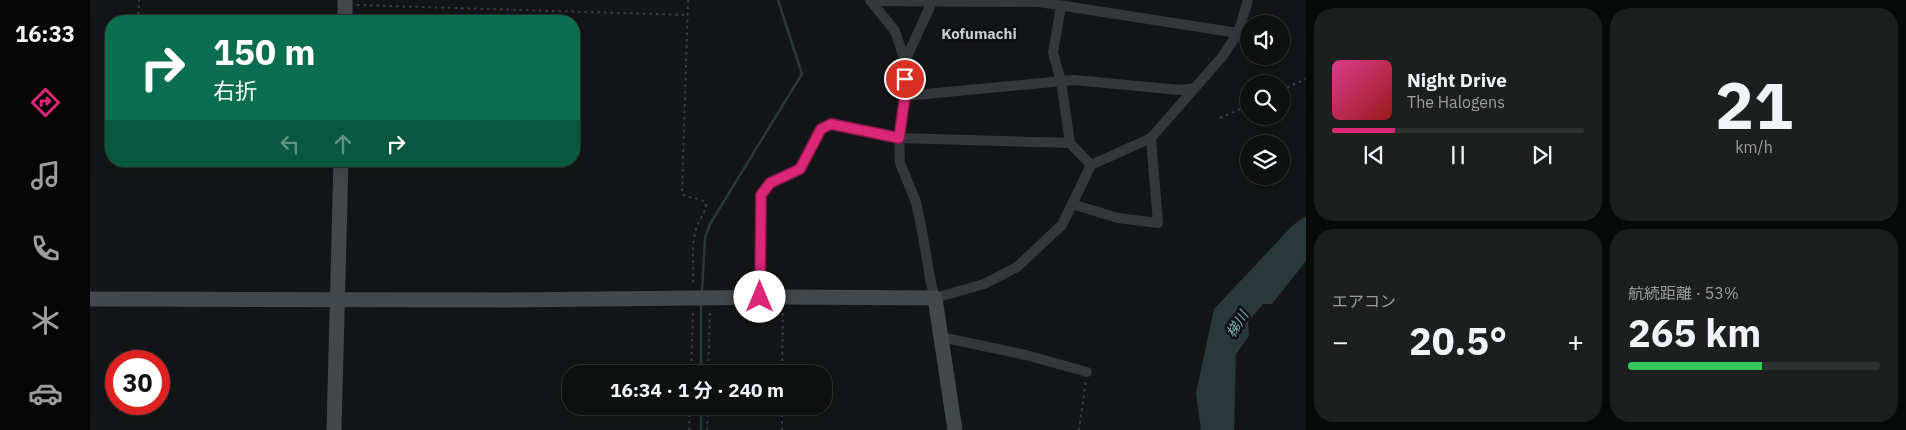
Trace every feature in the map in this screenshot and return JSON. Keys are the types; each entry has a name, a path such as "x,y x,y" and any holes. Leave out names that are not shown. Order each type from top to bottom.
{"street":[{"path":"870,0 1039,2 1238,33"},
{"path":"870,0 895,31 905,61 905,96 899,138 900,163 916,202 922,231 930,284 935,298 955,430"},
{"path":"90,299 935,298 984,284 1017,267 1062,225 1091,165 1151,138 1222,57 1238,33 1248,0"},
{"path":"905,61 933,1"},
{"path":"345,2 345,15"},
{"path":"1061,6 1053,53 1061,81 1070,143 1091,165"},
{"path":"905,96 1074,80 1180,90 1195,88"},
{"path":"760,297 761,195 770,183 800,169 821,129 831,124 899,138 1070,143"},
{"path":"1072,204 1118,218 1158,223 1151,138"},
{"path":"334,430 339,299 341,167"},
{"path":"941,337 1026,355 1087,372"}],"path":[{"path":"138,15 139,0"},
{"path":"688,0 682,194 706,203 706,209 696,228 694,240 691,365"},
{"path":"345,2 687,15"},
{"path":"1290,86 1306,79"},
{"path":"1220,118 1240,109"},
{"path":"782,365 783,297"},
{"path":"708,365 711,298"},
{"path":"1079,430 1087,372"},
{"path":"689,430 690,415"},
{"path":"707,430 708,415"},
{"path":"782,415 782,430"}],"water":[{"name":"梯川","path":"1306,216 1306,261 1272,304 1263,304 1248,322 1249,336 1236,354 1234,430 1201,430 1196,393 1214,309 1293,225"}],"waterway":[{"path":"702,292 705,238 710,224 802,74 778,0"},
{"path":"701,305 701,365"},
{"path":"701,415 701,430"}],"district":[{"name":"Kofumachi","path":"979,34"}],"route":[{"path":"760,297 761,195 770,183 800,169 821,129 831,124 899,138 905,96 905,79"}]}
